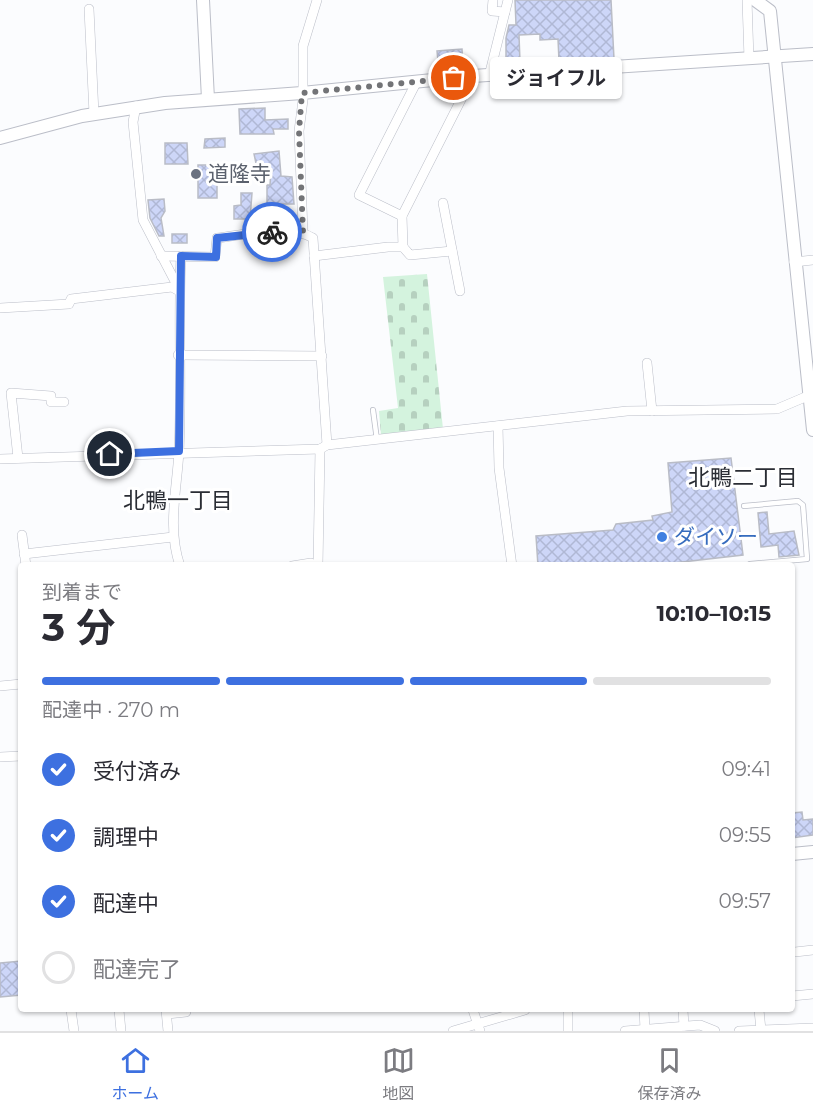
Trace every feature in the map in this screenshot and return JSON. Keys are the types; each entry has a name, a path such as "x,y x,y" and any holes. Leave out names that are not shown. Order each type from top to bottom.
{"street":[{"path":"203,0 208,99"},
{"path":"303,232 299,131 303,46 317,0"},
{"path":"493,0 492,11 505,12"},
{"path":"489,76 508,0"},
{"path":"747,0 749,59"},
{"path":"755,0 770,11 813,430"},
{"path":"89,9 94,114"},
{"path":"0,138 94,114 136,106 473,76 813,54"},
{"path":"403,248 402,216 473,76"},
{"path":"402,216 359,195 417,81"},
{"path":"136,106 133,122 142,220 179,291"},
{"path":"443,203 460,291"},
{"path":"161,256 216,257 217,238 261,232 303,232 313,238 322,356 323,447 317,562"},
{"path":"314,256 388,247 403,248 410,255 452,251"},
{"path":"179,562 173,537 174,493 179,451 178,355 181,256"},
{"path":"794,262 813,260"},
{"path":"0,308 69,304 71,299 172,287 179,291"},
{"path":"178,355 322,356"},
{"path":"647,363 652,411"},
{"path":"18,458 11,393 51,396 51,402 64,402"},
{"path":"0,459 323,447 627,411 777,409 810,395"},
{"path":"498,426 499,468 511,562"},
{"path":"22,535 25,562"},
{"path":"24,554 173,537"},
{"path":"0,686 18,684"},
{"path":"0,757 18,756"},
{"path":"795,854 813,852"},
{"path":"795,952 813,950"},
{"path":"795,996 813,994"},
{"path":"71,1012 74,1031"},
{"path":"119,1012 121,1031"},
{"path":"168,1031 166,1012 186,1012"},
{"path":"474,1012 479,1028"},
{"path":"453,1031 479,1028 520,1012"},
{"path":"568,1012 568,1031"},
{"path":"644,1012 645,1029"},
{"path":"683,1012 684,1026"},
{"path":"759,1012 761,1030"},
{"path":"625,1031 700,1025 715,1031"},
{"path":"739,1031 813,1028"}],"lane":[{"path":"373,410 377,440"},
{"path":"744,506 798,501 802,505 807,559 773,562"}],"green space":[{"path":"427,274 443,429 381,435 379,411 398,408 383,277"}],"building":[{"path":"515,0 611,0 614,59 559,61 558,39 540,40 540,34 519,35 520,62 506,62 506,38 509,25 516,25"},
{"path":"462,49 463,69 439,71 437,51"},
{"path":"265,108 265,120 288,119 288,129 273,129 274,134 240,134 239,109"},
{"path":"225,138 225,147 204,148 205,139"},
{"path":"165,143 187,143 188,164 165,164"},
{"path":"279,151 281,176 292,177 294,204 267,204 267,185 270,185 271,170 257,168 254,154"},
{"path":"198,165 211,165 210,177 217,177 217,198 198,198"},
{"path":"241,193 252,193 250,219 234,219 234,206 241,205"},
{"path":"164,199 165,211 161,218 164,236 159,236 150,218 148,200"},
{"path":"172,234 187,234 187,243 172,243"},
{"path":"731,458 743,555 682,562 538,562 536,536 613,530 616,524 653,520 652,516 672,512 668,463"},
{"path":"767,512 769,534 794,531 799,555 779,557 778,545 761,547 758,513"},
{"path":"802,812 803,820 813,819 813,835 795,838 795,813"},
{"path":"18,961 18,995 0,997 0,963"}],"way so far":[{"path":"272,232 303,232 299,131 302,93 454,78"}],"place":[{"name":"ジョイフル","path":"454,78"},
{"name":"道隆寺","path":"196,174"},
{"name":"ダイソー","path":"662,537"}],"district":[{"name":"北鴨二丁目","path":"743,477"},
{"name":"北鴨一丁目","path":"178,500"}],"route":[{"path":"110,454 179,451 181,256 216,257 217,238 272,232"}]}
